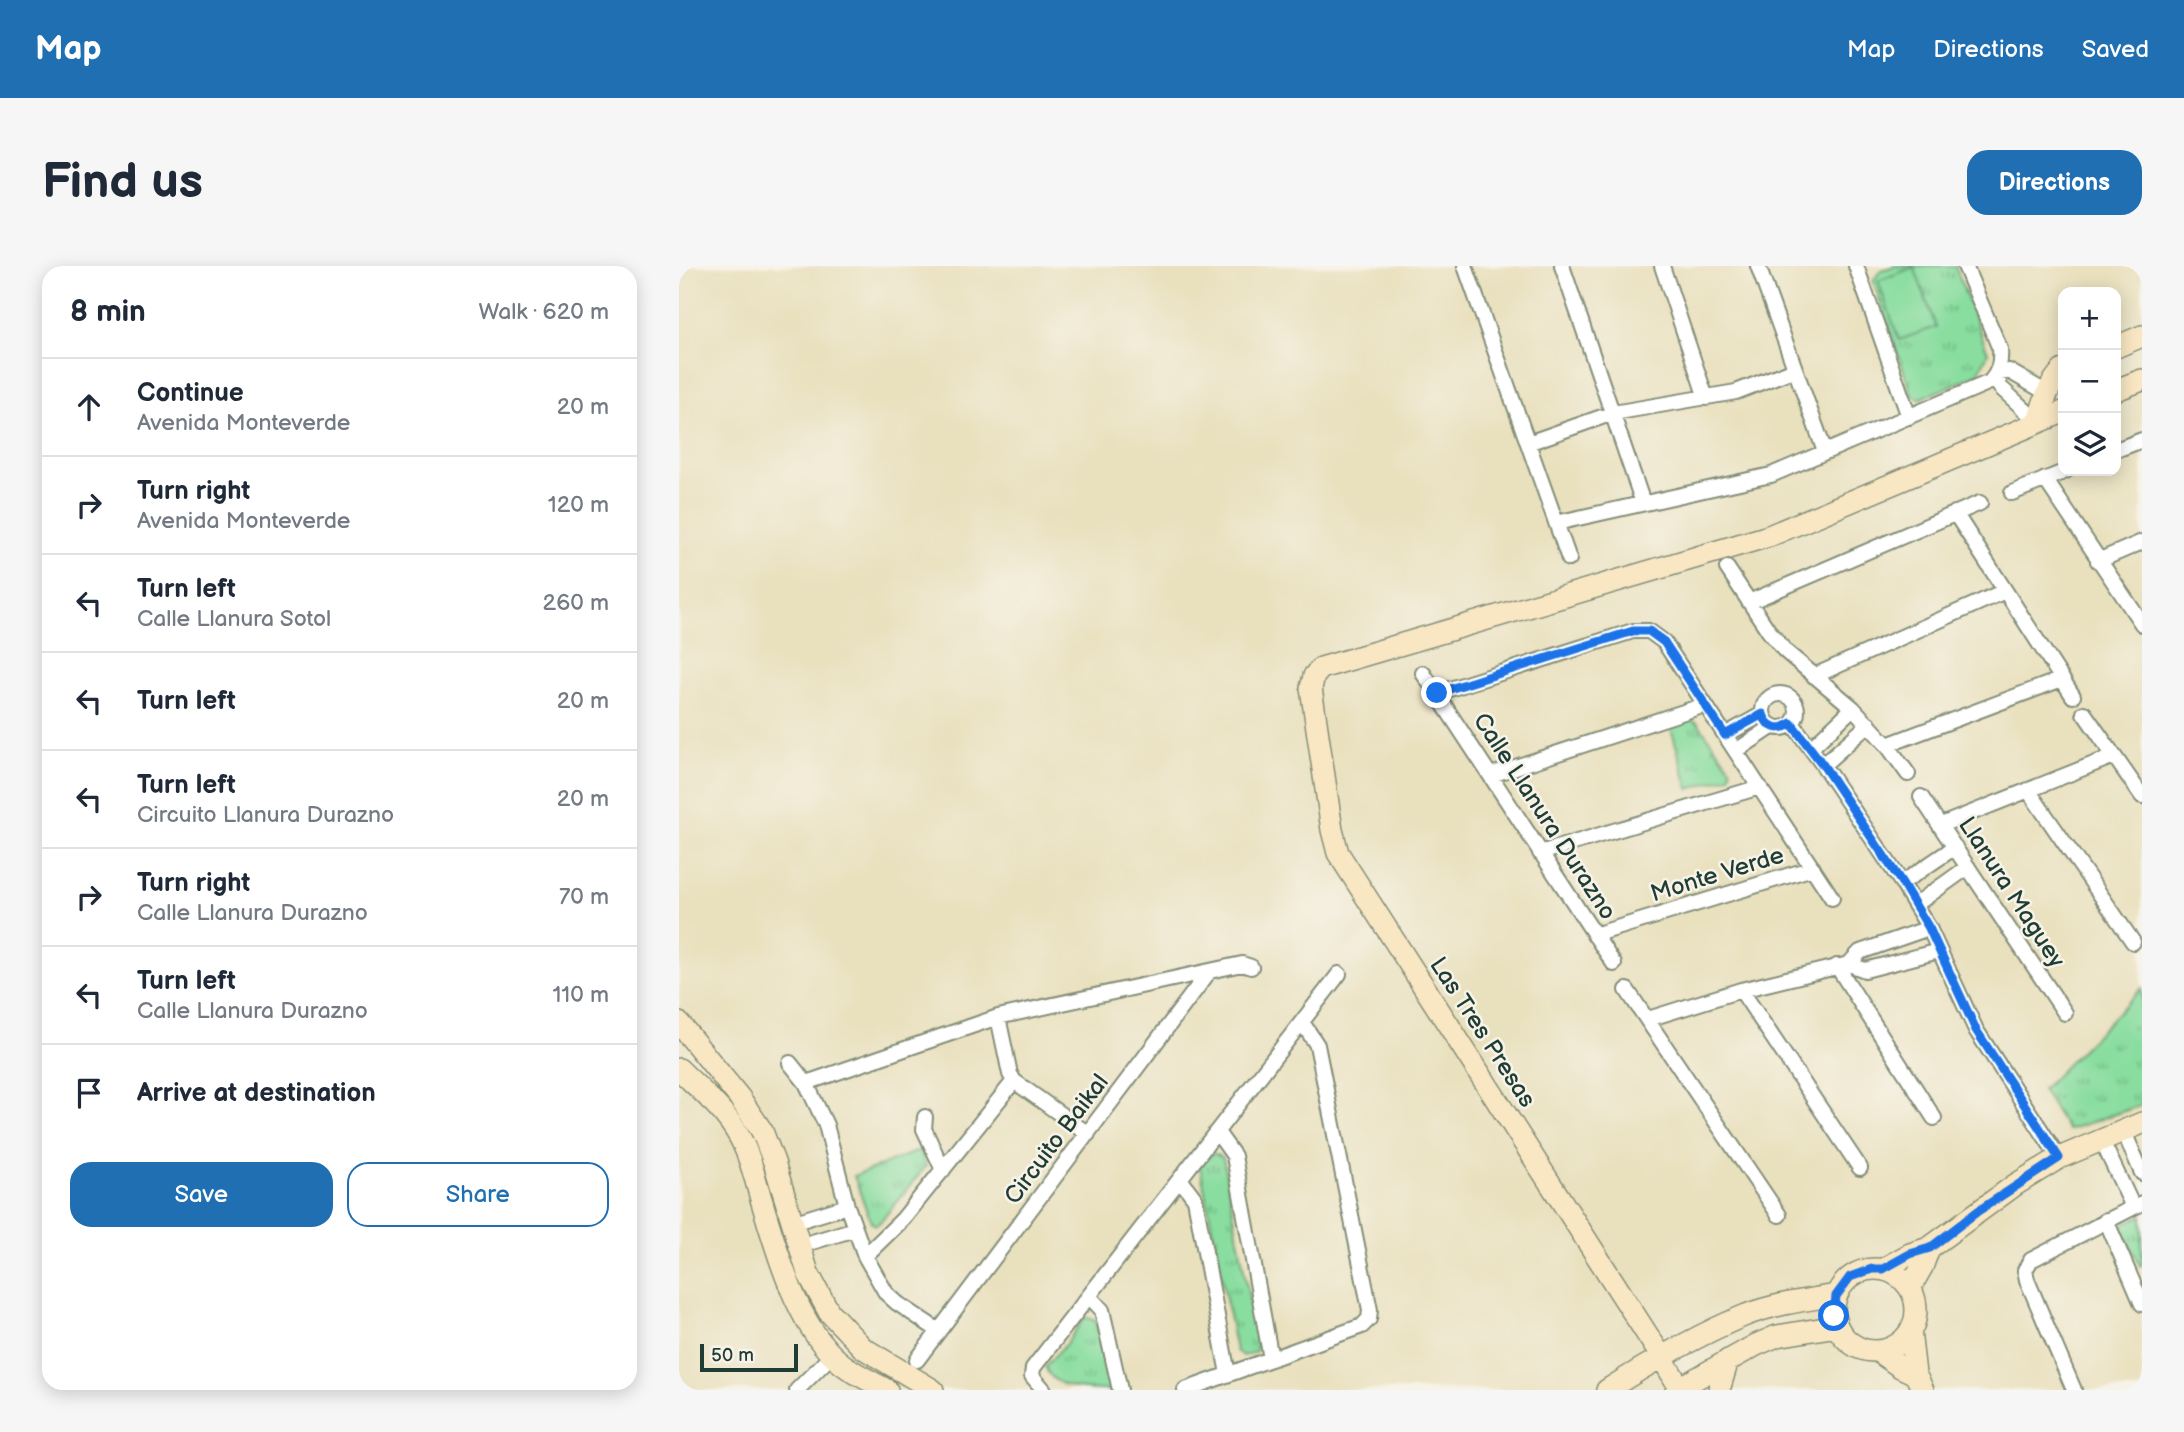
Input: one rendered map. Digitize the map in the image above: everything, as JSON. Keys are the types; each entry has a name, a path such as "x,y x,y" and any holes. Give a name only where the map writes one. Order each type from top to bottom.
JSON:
{"street":[{"path":"1465,266 1569,559"},
{"path":"1562,266 1643,503"},
{"path":"1663,266 1706,398"},
{"path":"1758,266 1825,452"},
{"path":"1556,523 1771,475 1990,383 1997,374 2001,361 2000,349 1965,266"},
{"path":"1859,267 1909,417"},
{"path":"2121,346 2140,344"},
{"path":"1528,443 1613,413 1736,392 1795,369"},
{"path":"1997,374 2009,371 2047,393"},
{"path":"1997,374 2000,387 2038,422"},
{"path":"2038,422 2047,393 2058,376"},
{"path":"2121,388 2142,380"},
{"path":"2038,422 2060,413"},
{"name":"Las Tres Presas","path":"1679,1389 1661,1356 1338,853 1332,830 1311,688 1314,676 1321,668 1769,536 2038,422"},
{"path":"2121,448 2142,440"},
{"path":"2012,493 2058,474"},
{"path":"2045,479 2142,624"},
{"path":"1749,602 1980,503"},
{"path":"1955,513 2073,696"},
{"path":"2098,561 2142,542"},
{"path":"1727,568 1785,650 1869,724 1908,774"},
{"path":"1814,676 2005,591"},
{"name":"Calle Llanura Durazno","path":"1437,693 1633,631 1649,631 1664,642 1832,898"},
{"name":"Calle Llanura Durazno","path":"1423,673 1614,964"},
{"path":"1887,745 2062,679"},
{"path":"1779,694 1790,697 1796,707 1795,719 1791,723 1783,728 1768,724 1763,708 1769,698 1779,694"},
{"path":"1491,775 1706,705"},
{"path":"1811,748 1853,708"},
{"path":"2084,713 2142,796"},
{"path":"1725,735 1763,714"},
{"path":"1791,723 1823,765 1902,883 1929,928 1976,1030 2059,1158"},
{"path":"1823,765 1869,724"},
{"path":"1736,751 1772,727"},
{"path":"1941,825 2114,756"},
{"path":"1540,853 1760,787"},
{"path":"2028,790 2133,942"},
{"name":"Llanura Maguey","path":"1921,797 2065,1013"},
{"path":"1902,883 1955,847"},
{"path":"1915,905 1968,867"},
{"name":"Monte Verde","path":"1594,935 1813,868"},
{"path":"1647,1019 1741,990 1843,965 1860,952 1929,928"},
{"path":"1843,965 1865,970 1939,951"},
{"path":"806,1083 998,1017 1242,964 1251,967"},
{"path":"1843,965 1934,1118"},
{"name":"Circuito Baikal","path":"917,1360 1208,973"},
{"path":"1044,1390 1032,1376 1033,1368 1339,974"},
{"path":"1627,990 1779,1214"},
{"path":"1741,990 1860,1168"},
{"path":"998,1017 1010,1074 1014,1081 1088,1134"},
{"path":"1185,1390 1362,1326 1369,1319 1370,1310 1317,1045 1302,1022"},
{"path":"679,1023 753,1115 774,1162 808,1273 829,1312 863,1348 933,1390"},
{"path":"790,1063 806,1083 826,1125 855,1229 865,1255 886,1293 939,1331"},
{"path":"679,1069 719,1107 740,1139 750,1159 770,1230 792,1290 834,1355 887,1390"},
{"path":"865,1255 903,1219 1014,1081"},
{"path":"925,1117 924,1129 943,1170"},
{"path":"1883,1269 1910,1254 1930,1248 1987,1204 2059,1158 2132,1126 2142,1173"},
{"path":"1217,1132 1234,1156 1271,1359"},
{"path":"2074,1390 2025,1270 2031,1260 2137,1205 2101,1139"},
{"path":"1180,1179 1195,1199 1228,1374"},
{"path":"792,1223 847,1206"},
{"path":"2106,1220 2142,1304"},
{"path":"799,1246 855,1229"},
{"path":"1910,1288 1930,1248"},
{"path":"1872,1269 1883,1269 1894,1273 1910,1288 1916,1308 1910,1331 1902,1341 1890,1348 1864,1350 1844,1337 1837,1326 1834,1306 1836,1296 1850,1277 1872,1269"},
{"path":"1089,1296 1102,1310 1120,1390"},
{"path":"1607,1390 1641,1381 1661,1356 1747,1315 1786,1304 1836,1296"},
{"path":"1786,1304 1793,1333"},
{"path":"834,1355 838,1324"},
{"path":"1679,1389 1756,1345 1793,1333 1837,1326"},
{"path":"1910,1331 1919,1382"},
{"path":"797,1390 834,1355 863,1348"},
{"path":"1877,1351 1919,1382"},
{"path":"1719,1390 1728,1360"}],"green space":[{"path":"1895,266 1955,266 1988,353 1978,374 1920,399 1912,395 1873,281 1881,270"},
{"path":"1914,267 1936,327 1899,340 1878,281"},
{"path":"1690,719 1698,723 1731,769 1730,776 1689,789 1670,725"},
{"path":"2142,988 2142,1105 2068,1130 2042,1090"},
{"path":"920,1150 926,1166 881,1221 876,1225 871,1222 854,1176"},
{"path":"1213,1153 1223,1158 1258,1345 1255,1352 1243,1356 1236,1351 1200,1166"},
{"path":"2142,1215 2140,1266 2123,1230 2125,1223"},
{"path":"1085,1317 1096,1321 1110,1390 1071,1387 1055,1380 1045,1366 1065,1345"}],"route":[{"path":"1437,693 1633,631 1649,631 1664,642 1725,735 1763,714 1772,727 1783,728 1791,723 1823,765 1902,883 1929,928 1976,1030 2059,1158 2015,1185 1930,1248 1910,1254 1883,1269 1860,1271 1850,1277 1836,1296 1834,1316"}]}
